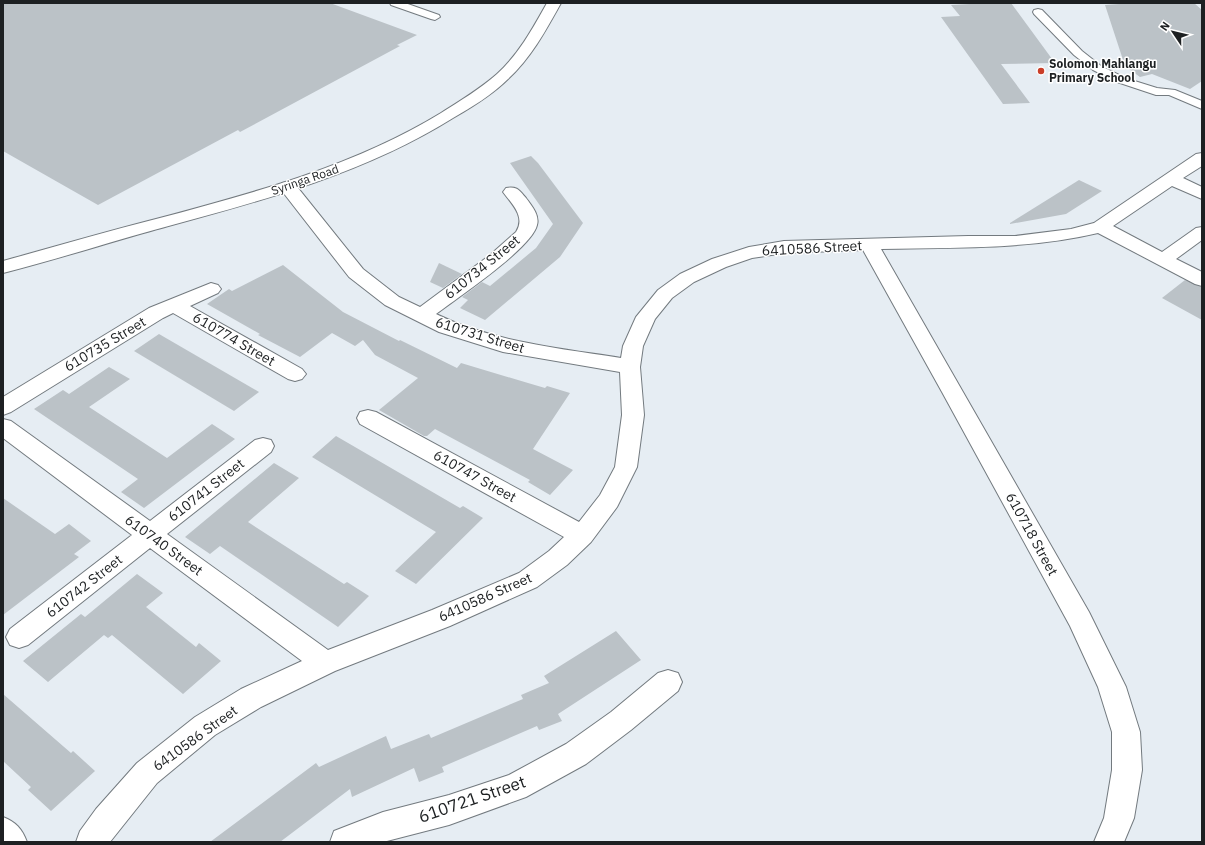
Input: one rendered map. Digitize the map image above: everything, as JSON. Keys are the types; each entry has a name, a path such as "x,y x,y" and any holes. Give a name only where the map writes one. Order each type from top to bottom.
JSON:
{"street":[{"name":"Syringa Road","path":"3,267 288,186 355,163 399,143 441,120 476,97 508,72 530,46 554,3"},
{"name":"6410586 Street","path":"91,842 107,820 147,773 205,726 251,698 325,663 441,618 528,580 558,558 582,534 609,502 626,467 633,415 630,367 632,346 646,317 664,294 687,278 719,263 750,253 784,247 968,241 1015,241 1071,234 1100,227 1202,158"},
{"path":"1171,180 1202,194"},
{"name":"610731 Street","path":"288,186 356,273 392,301 446,327 510,347 630,367"},
{"name":"610734 Street","path":"422,315 502,255 521,238 528,227 528,215 512,192"},
{"path":"1100,227 1202,280"},
{"path":"1164,259 1202,232"},
{"name":"610718 Street","path":"869,245 1076,613 1112,687 1126,732 1127,770 1119,818 1109,842"},
{"name":"610735 Street","path":"3,407 156,313 211,289"},
{"name":"610774 Street","path":"174,305 295,374"},
{"name":"610747 Street","path":"368,418 582,534"},
{"name":"610740 Street","path":"3,427 325,663"},
{"name":"610741 Street","path":"149,534 263,446"},
{"name":"610742 Street","path":"19,637 149,534"},
{"name":"610721 Street","path":"345,842 383,827 449,810 516,787 576,754 621,721 668,682"},
{"path":"3,832 12,842"}],"lane":[{"path":"395,3 434,17"},
{"path":"1038,12 1078,53 1097,68 1121,80 1156,91 1171,92 1202,105"}],"building":[{"path":"3,3 330,3 417,35 397,45 400,46 240,132 238,130 98,205 3,151"},
{"path":"1011,3 1055,63 1001,64 1030,103 1003,104 941,17 960,16 951,5"},
{"path":"1133,3 1194,3 1202,10 1202,81 1190,89 1152,74 1140,77 1125,66 1105,5"},
{"path":"531,156 538,163 583,223 560,257 485,320 460,308 468,300 462,297 482,282 490,286 536,248 553,224 510,163"},
{"path":"1079,180 1102,191 1066,214 1010,224 1010,223"},
{"path":"439,263 462,274 443,288 430,282"},
{"path":"283,265 343,312 399,341 400,340 457,368 461,363 545,388 547,386 570,393 533,449 573,470 550,495 528,482 530,480 435,429 427,436 424,436 379,410 418,378 375,355 363,340 355,346 332,333 300,357 258,335 260,334 207,304 229,289 232,291"},
{"path":"1185,280 1202,287 1202,320 1162,298"},
{"path":"159,334 259,392 234,411 134,351"},
{"path":"109,367 130,379 89,407 167,458 212,424 235,439 144,508 121,492 138,479 34,409 63,390 69,394"},
{"path":"336,436 460,508 463,506 483,518 416,584 395,571 436,532 312,457"},
{"path":"274,463 299,478 248,522 344,584 347,582 369,596 338,627 220,546 210,554 185,537"},
{"path":"3,498 55,534 69,524 91,541 74,554 79,557 3,615"},
{"path":"137,574 163,593 146,607 196,647 199,643 221,661 183,694 112,635 108,638 104,635 48,682 23,661 81,614 85,617"},
{"path":"616,631 641,660 558,714 562,721 539,730 537,726 442,767 444,772 419,782 414,768 352,797 350,789 280,842 210,842 316,763 319,767 386,736 391,749 429,734 431,738 523,699 521,695 549,683 544,676"},
{"path":"3,694 71,753 73,751 95,771 51,811 28,790 31,787 3,761"}],"place":[{"name":"Solomon Mahlangu Primary School","path":"1041,71"}]}
